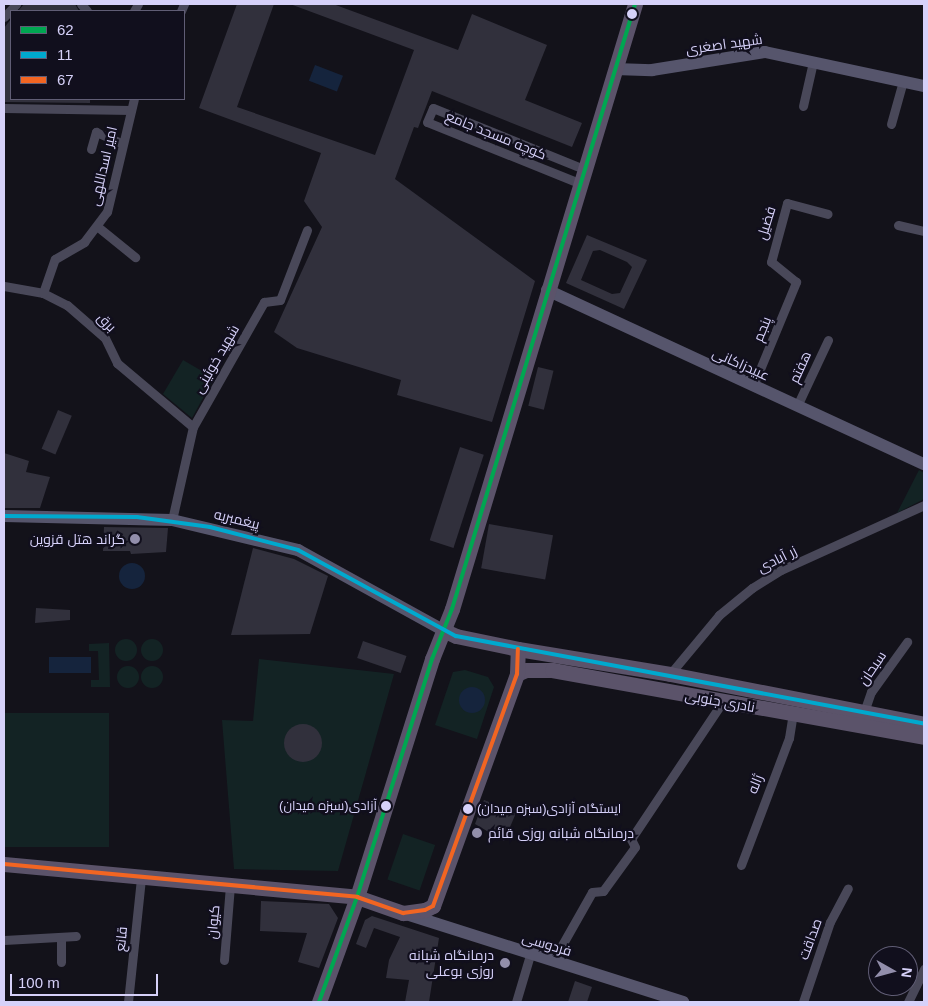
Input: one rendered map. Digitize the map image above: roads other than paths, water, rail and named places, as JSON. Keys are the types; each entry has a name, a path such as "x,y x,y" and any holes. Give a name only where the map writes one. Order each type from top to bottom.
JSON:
{"main road":[{"path":"443,630 444,606 629,4"},
{"path":"319,1002 357,896 443,630 452,609 635,4"},
{"name":"شهید اصغری","path":"614,69 652,70 765,52 924,86"},
{"name":"عبیدزاکانی","path":"547,290 924,464"},
{"name":"پیغمبریه","path":"4,516 172,520 298,550 443,630"},
{"name":"نادری جنوبی","path":"443,630 456,636 523,650 670,674 924,724"},
{"path":"4,864 141,878 357,896 403,914 433,906 523,672 523,650"},
{"name":"نادری جنوبی","path":"523,672 552,670 924,737"},
{"name":"فردوسی","path":"403,914 683,1002"}],"street":[{"path":"803,106 813,62"},
{"path":"891,124 903,81"},
{"name":"امیر اسداللهی","path":"43,293 55,259 84,242 98,227 107,212 121,143 134,100"},
{"path":"4,108 131,110"},
{"name":"کوچه مسجد جامع","path":"433,108 576,174 427,122 433,108"},
{"path":"91,149 96,132 121,143"},
{"name":"فضیل","path":"796,282 771,262 787,203 828,214"},
{"path":"898,225 924,231"},
{"path":"98,227 135,257"},
{"name":"شهید خوئینی","path":"172,520 192,427 264,302 280,300 307,230"},
{"name":"پنجم","path":"753,386 796,282"},
{"name":"برق","path":"4,286 43,293 67,305 100,333 117,363 192,427"},
{"name":"هفتم","path":"797,406 828,340"},
{"name":"زر آبادی","path":"670,674 719,615 752,588 781,570 924,505"},
{"name":"سبحان","path":"864,712 871,692 907,642"},
{"path":"553,962 592,892 603,891 635,847 631,839 723,701"},
{"name":"ژاله","path":"741,865 789,738 793,714"},
{"name":"قانع","path":"128,1002 141,878"},
{"name":"کیوان","path":"224,960 230,886"},
{"name":"صداقت","path":"803,1002 830,922 848,888"},
{"path":"4,940 76,936"},
{"path":"60,938 61,962"},
{"path":"516,1002 530,955"},
{"path":"908,1002 924,969"}],"water":[{"path":"315,65 343,76 337,92 309,81"},
{"path":"132,563 141,567 145,576 141,585 132,589 123,585 119,576 123,567"},
{"path":"49,657 91,657 91,673 49,673"},
{"path":"472,687 481,691 485,700 481,709 472,713 463,709 459,700 463,691"}],"place":[{"name":"گراند هتل قزوین","path":"135,539"},
{"name":"آزادی(سبزه میدان)","path":"386,806"},
{"name":"ایستگاه آزادی(سبزه میدان)","path":"468,809"},
{"name":"درمانگاه شبانه روزی قائم","path":"477,833"},
{"name":"درمانگاه شبانه روزی بوعلی","path":"505,963"}]}
